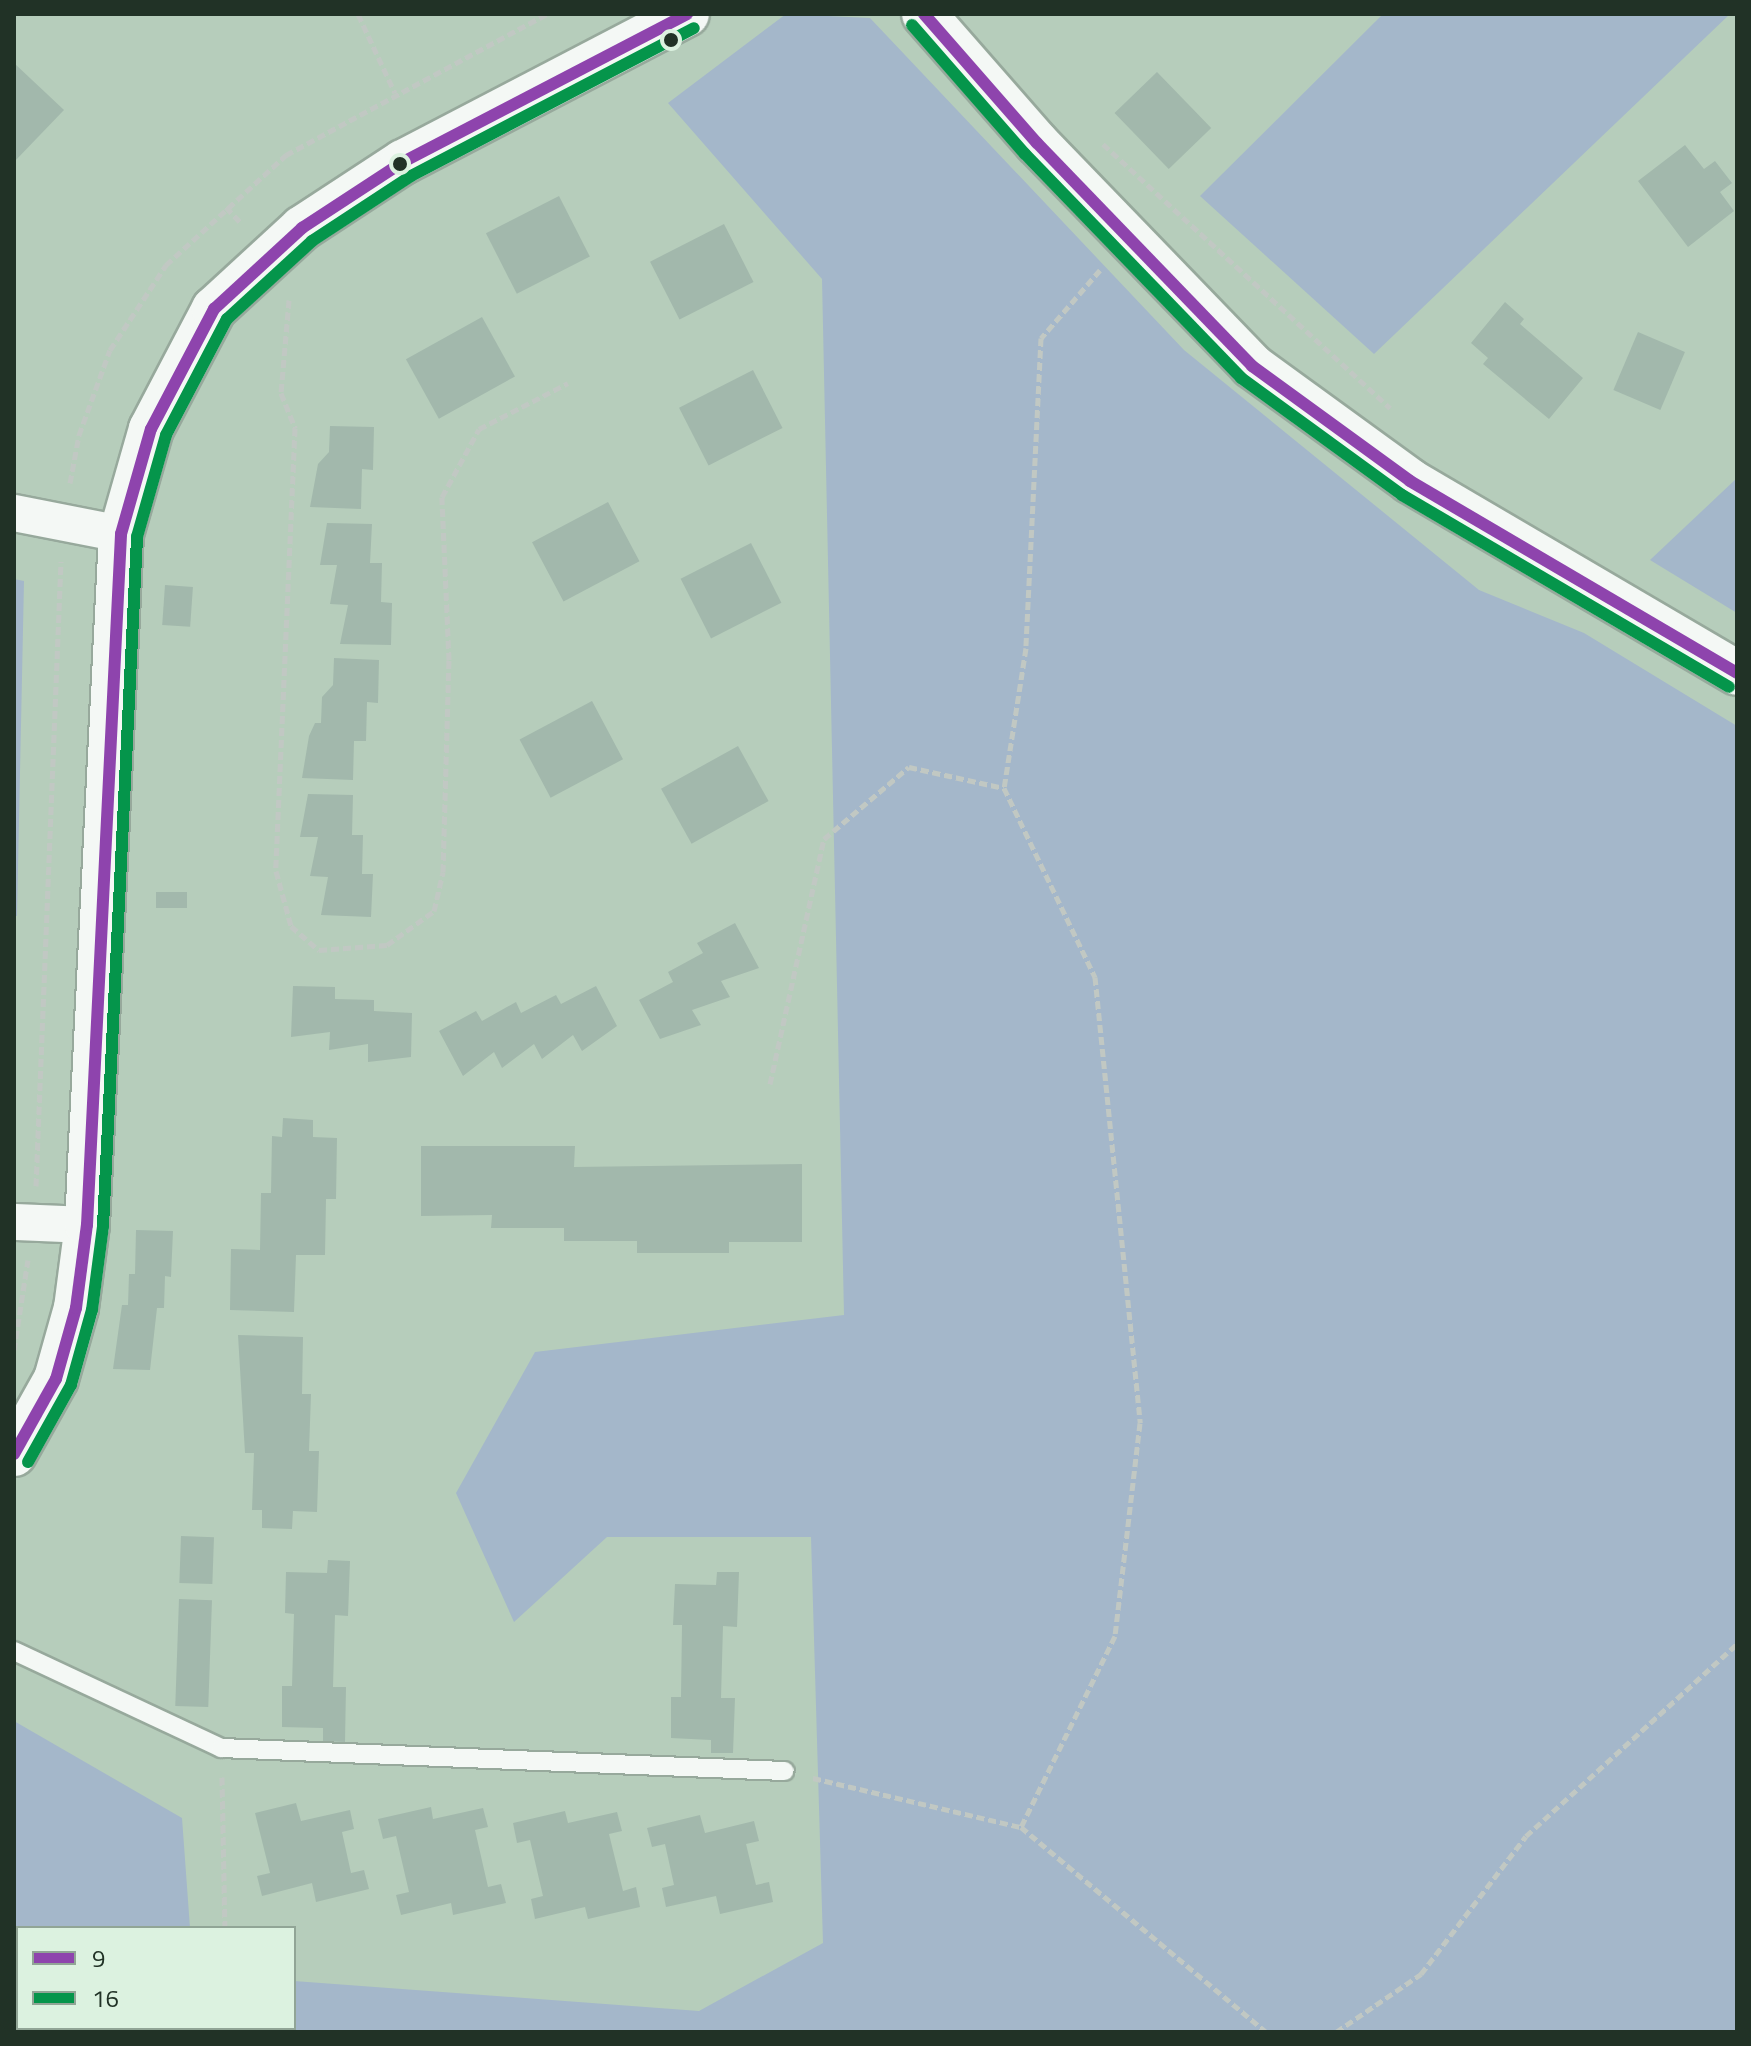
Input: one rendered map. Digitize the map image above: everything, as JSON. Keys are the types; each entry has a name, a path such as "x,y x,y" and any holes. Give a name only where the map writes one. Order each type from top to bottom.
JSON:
{"street":[{"path":"14,1454 56,1379 76,1308 87,1225 121,534 151,429 214,309 302,228 403,162 687,14"},
{"path":"924,14 1126,239 1252,366 1410,481 1737,673"},
{"path":"14,513 121,534"},
{"path":"14,1222 87,1225"}],"lane":[{"path":"14,1651 221,1748 785,1771"}],"path":[{"path":"358,14 395,93"},
{"path":"1091,133 1396,414"},
{"path":"226,207 290,281 281,393 295,428 276,871 291,926 319,950 387,945 434,911 443,872 449,660 442,497 479,429 568,383"},
{"path":"1021,1827 1115,1636 1140,1423 1095,977 1004,788 1026,648 1041,338 1126,239"},
{"path":"770,1084 824,839 909,767 1004,788"},
{"path":"1336,2032 1421,1974 1526,1836 1737,1644"},
{"path":"221,1748 225,1926"},
{"path":"785,1771 1021,1827 1266,2032"}],"shaded area":[{"path":"786,14 870,18 1184,350 1479,590 1584,633 1737,726 1737,2032 14,2032 14,1721 182,1818 190,1926 16,1926 16,2030 296,2030 296,1981 699,2011 823,1943 811,1537 607,1537 514,1622 456,1493 535,1352 844,1315 822,279 668,103"},
{"path":"1383,14 1730,14 1374,354 1200,196"},
{"path":"1737,478 1737,613 1650,560"},
{"path":"14,579 24,581 17,916 14,916"}],"building":[{"path":"14,63 64,110 14,162"},
{"path":"1157,72 1211,128 1169,169 1115,113"},
{"path":"1685,145 1704,169 1715,161 1732,183 1720,192 1734,211 1688,247 1638,181"},
{"path":"559,196 590,257 517,294 486,233"},
{"path":"724,224 754,282 680,320 650,262"},
{"path":"1505,302 1524,319 1520,324 1583,378 1549,419 1483,364 1488,358 1471,343"},
{"path":"482,317 515,376 439,419 406,359"},
{"path":"1638,332 1685,352 1660,410 1613,390"},
{"path":"753,370 783,428 709,466 679,408"},
{"path":"330,426 374,427 373,470 362,469 361,509 310,507 318,464 329,452"},
{"path":"608,502 639,561 564,602 532,542"},
{"path":"327,523 372,524 370,563 382,563 381,602 392,603 391,645 340,644 348,605 330,604 337,565 320,565"},
{"path":"751,543 781,603 711,639 681,579"},
{"path":"165,585 193,587 190,627 162,625"},
{"path":"334,658 379,660 378,703 367,702 366,741 354,741 353,780 302,778 309,736 315,723 321,723 322,697 333,685"},
{"path":"592,701 623,759 551,798 520,739"},
{"path":"738,746 769,801 692,844 661,789"},
{"path":"308,794 353,795 352,835 363,835 362,874 373,874 371,917 321,915 328,877 310,876 318,837 300,837"},
{"path":"156,892 187,892 187,908 156,908"},
{"path":"735,923 759,968 721,981 730,997 692,1010 701,1025 660,1039 639,1000 673,982 668,972 703,953 697,943"},
{"path":"293,986 335,987 335,999 374,1000 374,1011 412,1013 411,1057 368,1062 368,1044 329,1050 330,1032 291,1037"},
{"path":"596,986 617,1026 582,1051 573,1035 542,1059 534,1044 502,1068 494,1052 463,1076 439,1031 476,1011 482,1021 516,1002 521,1013 556,995 561,1004"},
{"path":"283,1118 313,1120 313,1137 337,1138 336,1199 326,1199 325,1255 296,1255 294,1312 230,1310 231,1249 260,1250 261,1193 271,1193 272,1136 282,1137"},
{"path":"421,1146 575,1146 574,1167 802,1164 802,1242 729,1242 729,1253 637,1253 637,1241 564,1241 564,1228 491,1228 492,1215 421,1216"},
{"path":"136,1230 173,1231 171,1277 165,1276 164,1308 157,1308 150,1370 113,1369 122,1305 128,1305 129,1274 135,1274"},
{"path":"238,1335 303,1337 302,1394 311,1394 309,1451 319,1451 317,1512 293,1511 292,1529 262,1528 262,1510 252,1510 254,1453 245,1453"},
{"path":"181,1536 214,1537 212,1584 179,1583"},
{"path":"328,1560 350,1561 348,1616 335,1615 333,1687 346,1687 345,1742 323,1741 323,1728 282,1727 282,1686 292,1686 294,1614 285,1613 286,1572 327,1573"},
{"path":"717,1572 739,1572 737,1627 723,1626 721,1698 735,1698 733,1753 711,1753 711,1740 671,1738 671,1697 681,1697 682,1625 673,1625 675,1584 716,1585"},
{"path":"179,1599 212,1600 208,1707 175,1706"},
{"path":"296,1803 301,1821 350,1810 354,1829 342,1832 351,1873 364,1870 369,1889 316,1902 312,1883 262,1896 257,1876 270,1873 255,1813"},
{"path":"431,1807 433,1819 483,1808 488,1827 475,1830 488,1887 501,1884 506,1903 453,1915 451,1903 401,1915 396,1895 409,1892 396,1836 383,1839 378,1819"},
{"path":"565,1811 568,1823 617,1812 622,1831 609,1834 623,1891 636,1887 640,1907 588,1919 585,1907 535,1919 531,1899 543,1896 530,1840 517,1843 513,1823"},
{"path":"700,1815 705,1833 754,1821 759,1841 746,1844 756,1885 769,1882 773,1902 720,1914 716,1896 666,1907 662,1888 674,1885 665,1844 652,1847 647,1828"}],"transit line":[{"name":"9","path":"14,1454 56,1379 76,1308 87,1225 121,534 151,429 214,309 302,228 403,162 687,14"},
{"name":"9","path":"924,14 1037,143 1252,366 1410,481 1737,673"},
{"name":"16","path":"912,25 1025,154 1241,378 1402,495 1729,687"},
{"name":"16","path":"28,1462 71,1385 92,1310 103,1226 137,537 166,435 227,319 312,241 411,176 694,28"}]}
